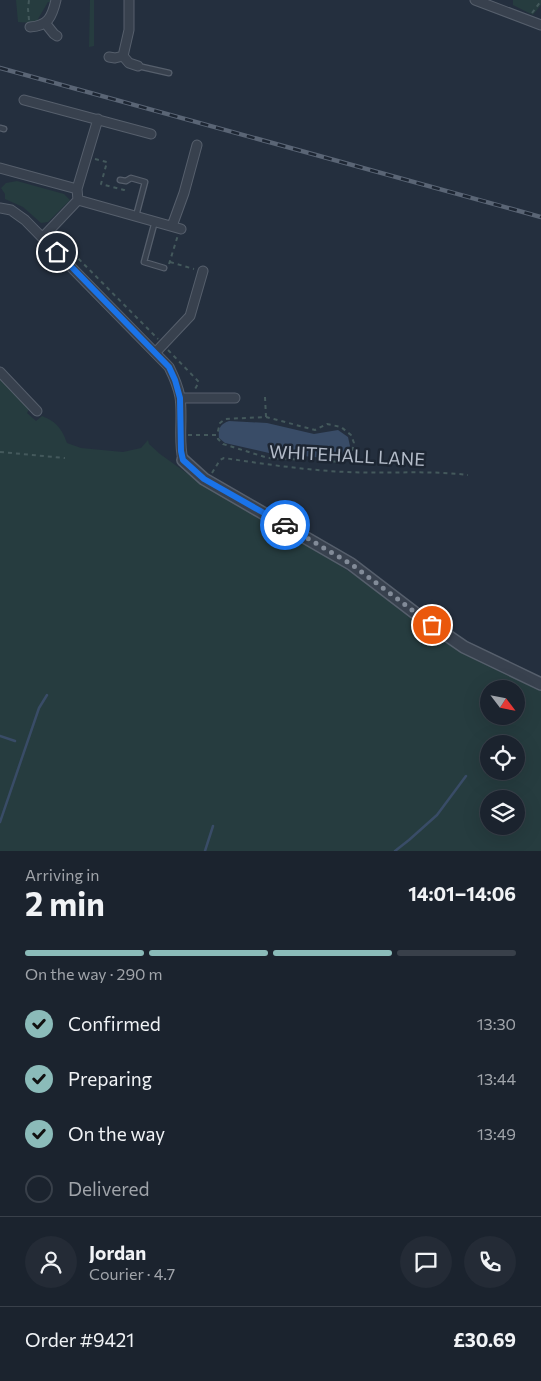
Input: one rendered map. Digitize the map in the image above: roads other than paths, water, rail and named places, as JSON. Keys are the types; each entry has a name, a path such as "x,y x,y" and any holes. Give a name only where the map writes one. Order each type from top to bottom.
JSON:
{"street":[{"path":"30,24 40,26 46,24 56,0"},
{"path":"123,56 129,30 129,0"},
{"path":"475,0 536,21"},
{"path":"46,24 57,36"},
{"path":"109,57 123,56"},
{"path":"123,56 129,63 138,66"},
{"path":"24,100 151,134"},
{"path":"43,236 78,200 77,189 98,119"},
{"path":"78,200 178,228 184,193 197,145"},
{"path":"0,168 77,189"},
{"path":"0,208 11,210 43,236 169,367 180,398 181,451 183,460 198,475 351,564 464,647 541,684"},
{"path":"156,352 190,316 203,271"},
{"path":"0,372 37,411"},
{"path":"180,398 235,398"}],"lane":[{"path":"138,66 169,73"},
{"path":"120,180 126,181 131,178 145,182 136,216"},
{"path":"155,221 144,262 164,268"}],"water":[{"path":"229,421 267,423 314,434 338,430 348,437 350,446 345,454 335,458 269,453 225,443 219,438 219,432 220,427"}],"waterway":[{"path":"0,822 39,708 47,695"},
{"path":"0,736 15,741"},
{"path":"395,851 437,815 466,776"},
{"path":"205,851 213,826"}],"railway":[{"path":"0,68 541,217"}]}
